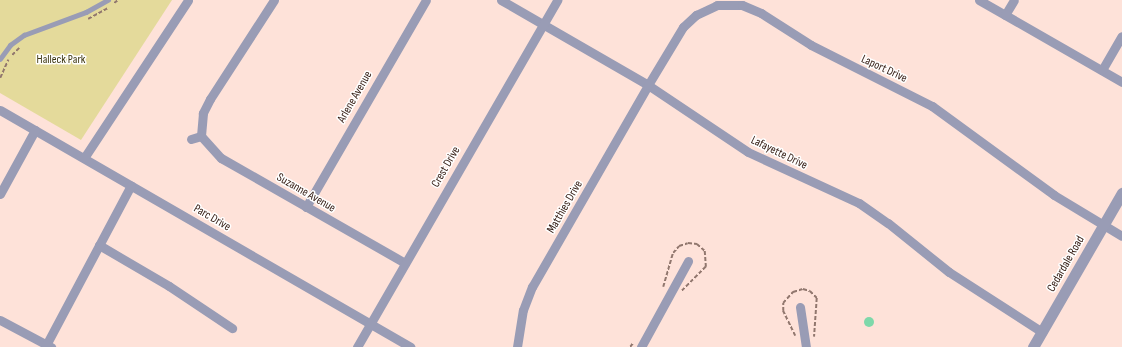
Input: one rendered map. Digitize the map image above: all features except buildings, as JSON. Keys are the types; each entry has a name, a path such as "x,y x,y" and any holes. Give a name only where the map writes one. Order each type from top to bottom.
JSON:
{"street":[{"path":"84,158 188,0"},
{"path":"191,139 201,136 203,113 210,99 274,0"},
{"name":"Arlene Avenue","path":"306,207 426,0"},
{"name":"Lafayette Drive","path":"501,0 648,85 748,152 859,203 888,222 949,272 1042,332"},
{"name":"Crest Drive","path":"357,347 557,0"},
{"path":"980,0 1122,82"},
{"path":"1005,15 1014,0"},
{"name":"Laport Drive","path":"648,85 683,28 696,14 717,5 742,5 761,13 857,70 932,106 956,121 1054,195 1122,236"},
{"path":"1102,70 1122,36"},
{"name":"Matthies Drive","path":"517,347 523,310 532,287 648,85"},
{"name":"Parc Drive","path":"0,110 412,347"},
{"path":"0,194 35,130"},
{"name":"Suzanne Avenue","path":"201,136 222,158 405,263"},
{"path":"0,320 47,346 131,185"},
{"name":"Cedardale Road","path":"1033,347 1122,194"},
{"path":"99,245 169,286 232,328"},
{"path":"641,347 688,262"},
{"path":"800,307 806,347"}],"lane":[{"path":"0,59 10,45 24,35 86,12 108,0"}],"path":[{"path":"84,20 107,9 118,0"},
{"path":"0,78 9,58 20,47"}],"green space":[{"name":"Halleck Park","path":"0,0 172,0 81,140 0,93"}],"shaded area":[{"path":"869,317 874,322 869,327 864,322"}]}
